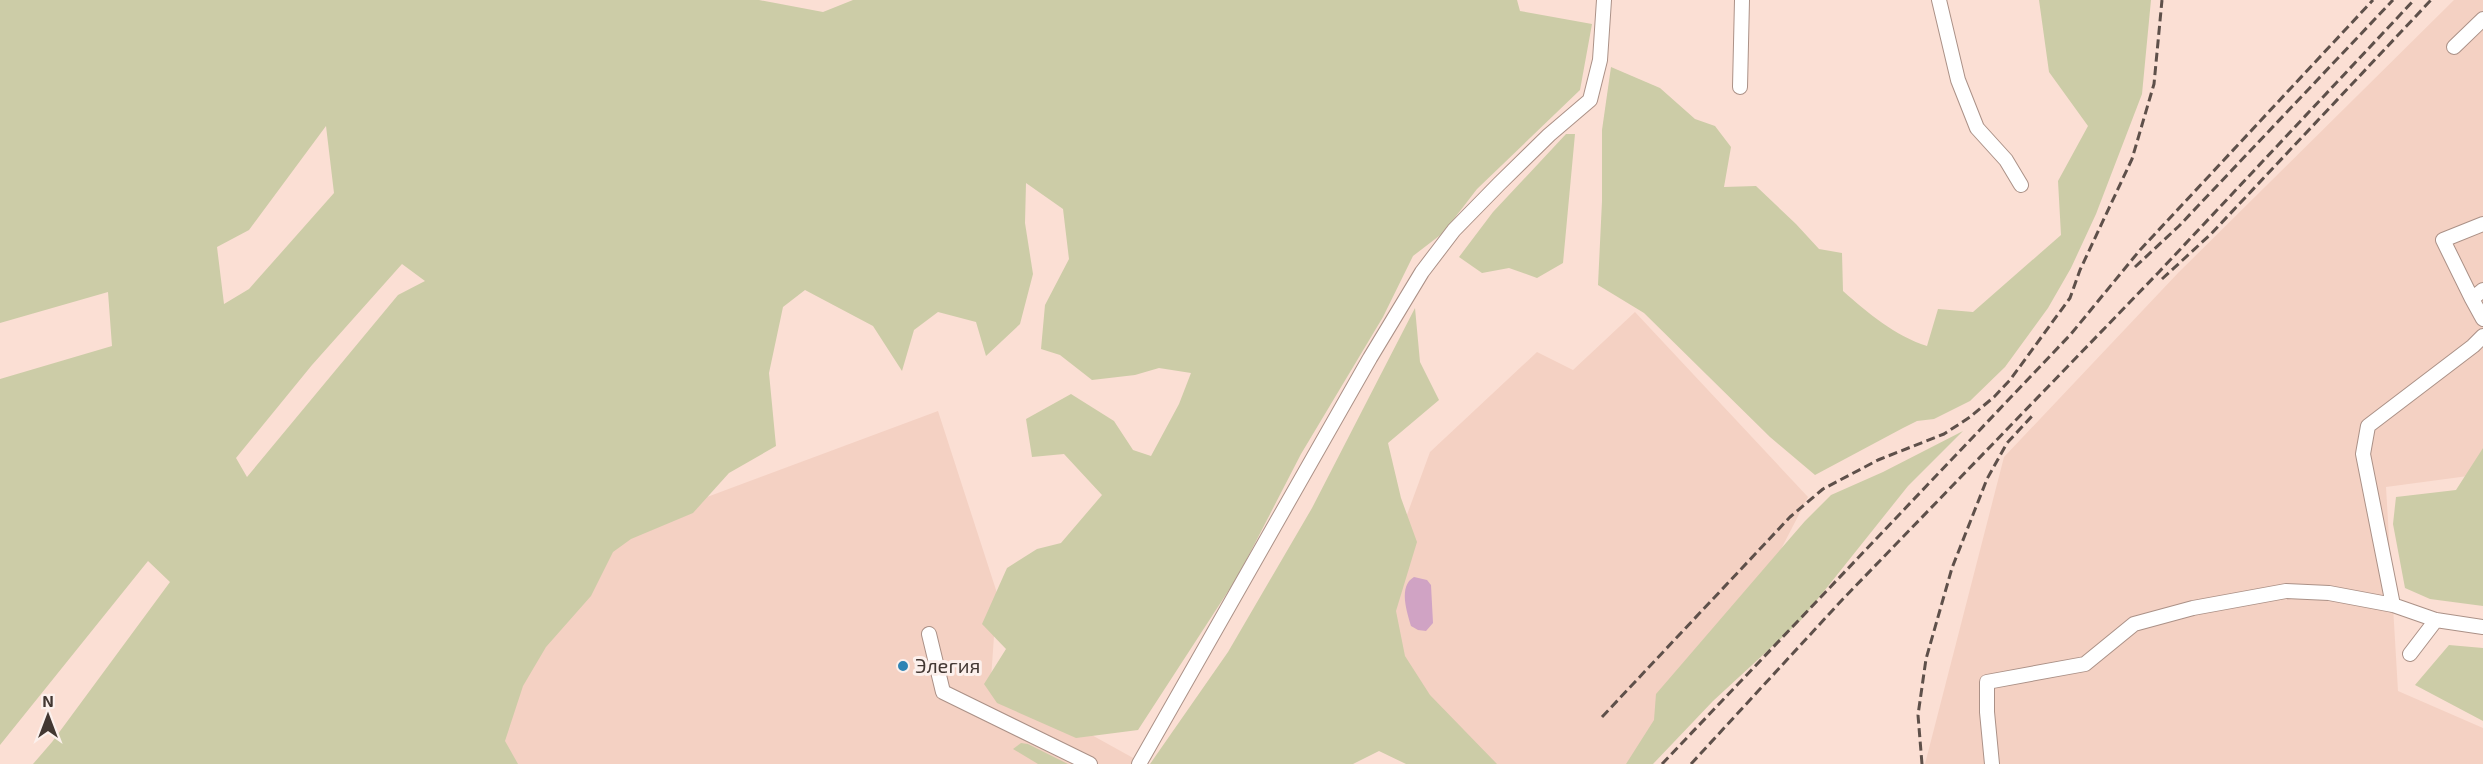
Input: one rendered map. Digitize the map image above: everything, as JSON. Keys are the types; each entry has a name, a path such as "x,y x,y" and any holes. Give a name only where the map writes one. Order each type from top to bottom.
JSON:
{"street":[{"path":"1139,764 1364,368 1422,272 1454,230 1549,135 1590,100 1600,60 1604,0"},
{"path":"1740,87 1742,0"},
{"path":"1939,0 1958,80 1977,128 2006,159 2021,185"},
{"path":"2454,47 2483,19"},
{"path":"2483,224 2443,240 2477,294 2483,319"},
{"path":"2392,605 2364,454 2368,426 2483,336"},
{"path":"1992,764 1987,712 1987,682 2085,664 2134,624 2193,608 2286,591 2329,593 2392,605 2436,620 2483,627"},
{"path":"2410,654 2436,620"},
{"path":"929,634 943,692 1090,764"}],"shaded area":[{"path":"2454,0 2483,0 2483,474 2386,487 2398,691 2483,728 2483,764 1925,764 2004,457 2178,273"},
{"path":"1635,312 1808,497 1693,719 1651,764 1481,764 1360,643 1430,452 1537,352 1573,370"},
{"path":"938,411 997,593 991,679 1144,764 477,764 538,560"},
{"path":"1414,577 1427,580 1431,585 1433,623 1426,631 1411,626 1406,607 1406,586"}],"green space":[{"path":"0,0 759,0 823,12 853,0 1517,0 1520,11 1592,24 1580,90 1477,189 1443,233 1413,256 1383,317 1301,454 1238,576 1138,730 1076,738 997,703 984,684 1006,649 982,624 1007,568 1037,549 1061,543 1102,495 1064,454 1032,457 1026,419 1071,394 1114,421 1133,450 1151,456 1179,404 1191,373 1159,368 1135,375 1092,380 1060,355 1041,349 1045,305 1069,259 1063,209 1026,183 1025,223 1033,274 1020,324 986,356 976,322 938,312 914,330 902,371 873,326 805,290 783,307 769,373 776,446 729,473 693,513 631,539 613,552 591,596 546,647 523,686 505,741 518,764 33,764 52,742 170,582 148,561 0,745 0,379 112,346 108,292 0,323","holes":["326,126 334,193 249,289 224,304 217,247 249,230","402,264 425,281 398,295 247,477 236,458 312,365"]},
{"path":"2039,0 2151,0 2142,94 2096,214 2071,268 2048,308 2005,367 1970,401 1934,419 1917,421 1815,475 1770,437 1644,313 1598,285 1602,201 1602,130 1611,67 1660,88 1695,119 1715,126 1731,147 1724,187 1756,186 1819,249 1842,253 1843,291 1893,330 1927,346 1938,309 1973,312 2061,235 2058,181 2088,126 2049,72"},
{"path":"1566,134 1575,134 1563,263 1537,278 1509,268 1482,273 1459,257 1493,212"},
{"path":"1415,308 1420,362 1439,400 1388,443 1401,498 1417,542 1396,611 1405,656 1430,695 1497,764 1406,764 1379,751 1353,764 1150,764 1228,652 1312,508"},
{"path":"1963,431 1908,486 1801,620 1713,701 1653,764 1626,764 1654,720 1656,694 1805,521 1831,495 1883,472"},
{"path":"2483,448 2483,606 2430,599 2405,588 2393,524 2396,497 2456,490"},
{"path":"2449,645 2483,648 2483,721 2415,685"},
{"path":"1021,743 1028,744 1068,764 1038,764 1013,749"}],"railway":[{"path":"1602,717 1790,517 1823,489 1878,460 1944,434 1970,417 2010,380 2070,298 2080,270 2132,159 2154,84 2162,0"},
{"path":"1662,764 2071,334 2140,250 2373,0"},
{"path":"2135,267 2179,226 2393,0"},
{"path":"1691,764 1842,600 2158,273 2414,0"},
{"path":"2162,279 2211,234 2431,0"},
{"path":"1922,764 1918,715 1926,659 1952,568 1987,479 2007,443 2033,415"}],"place":[{"name":"Элегия","path":"903,666"}]}
